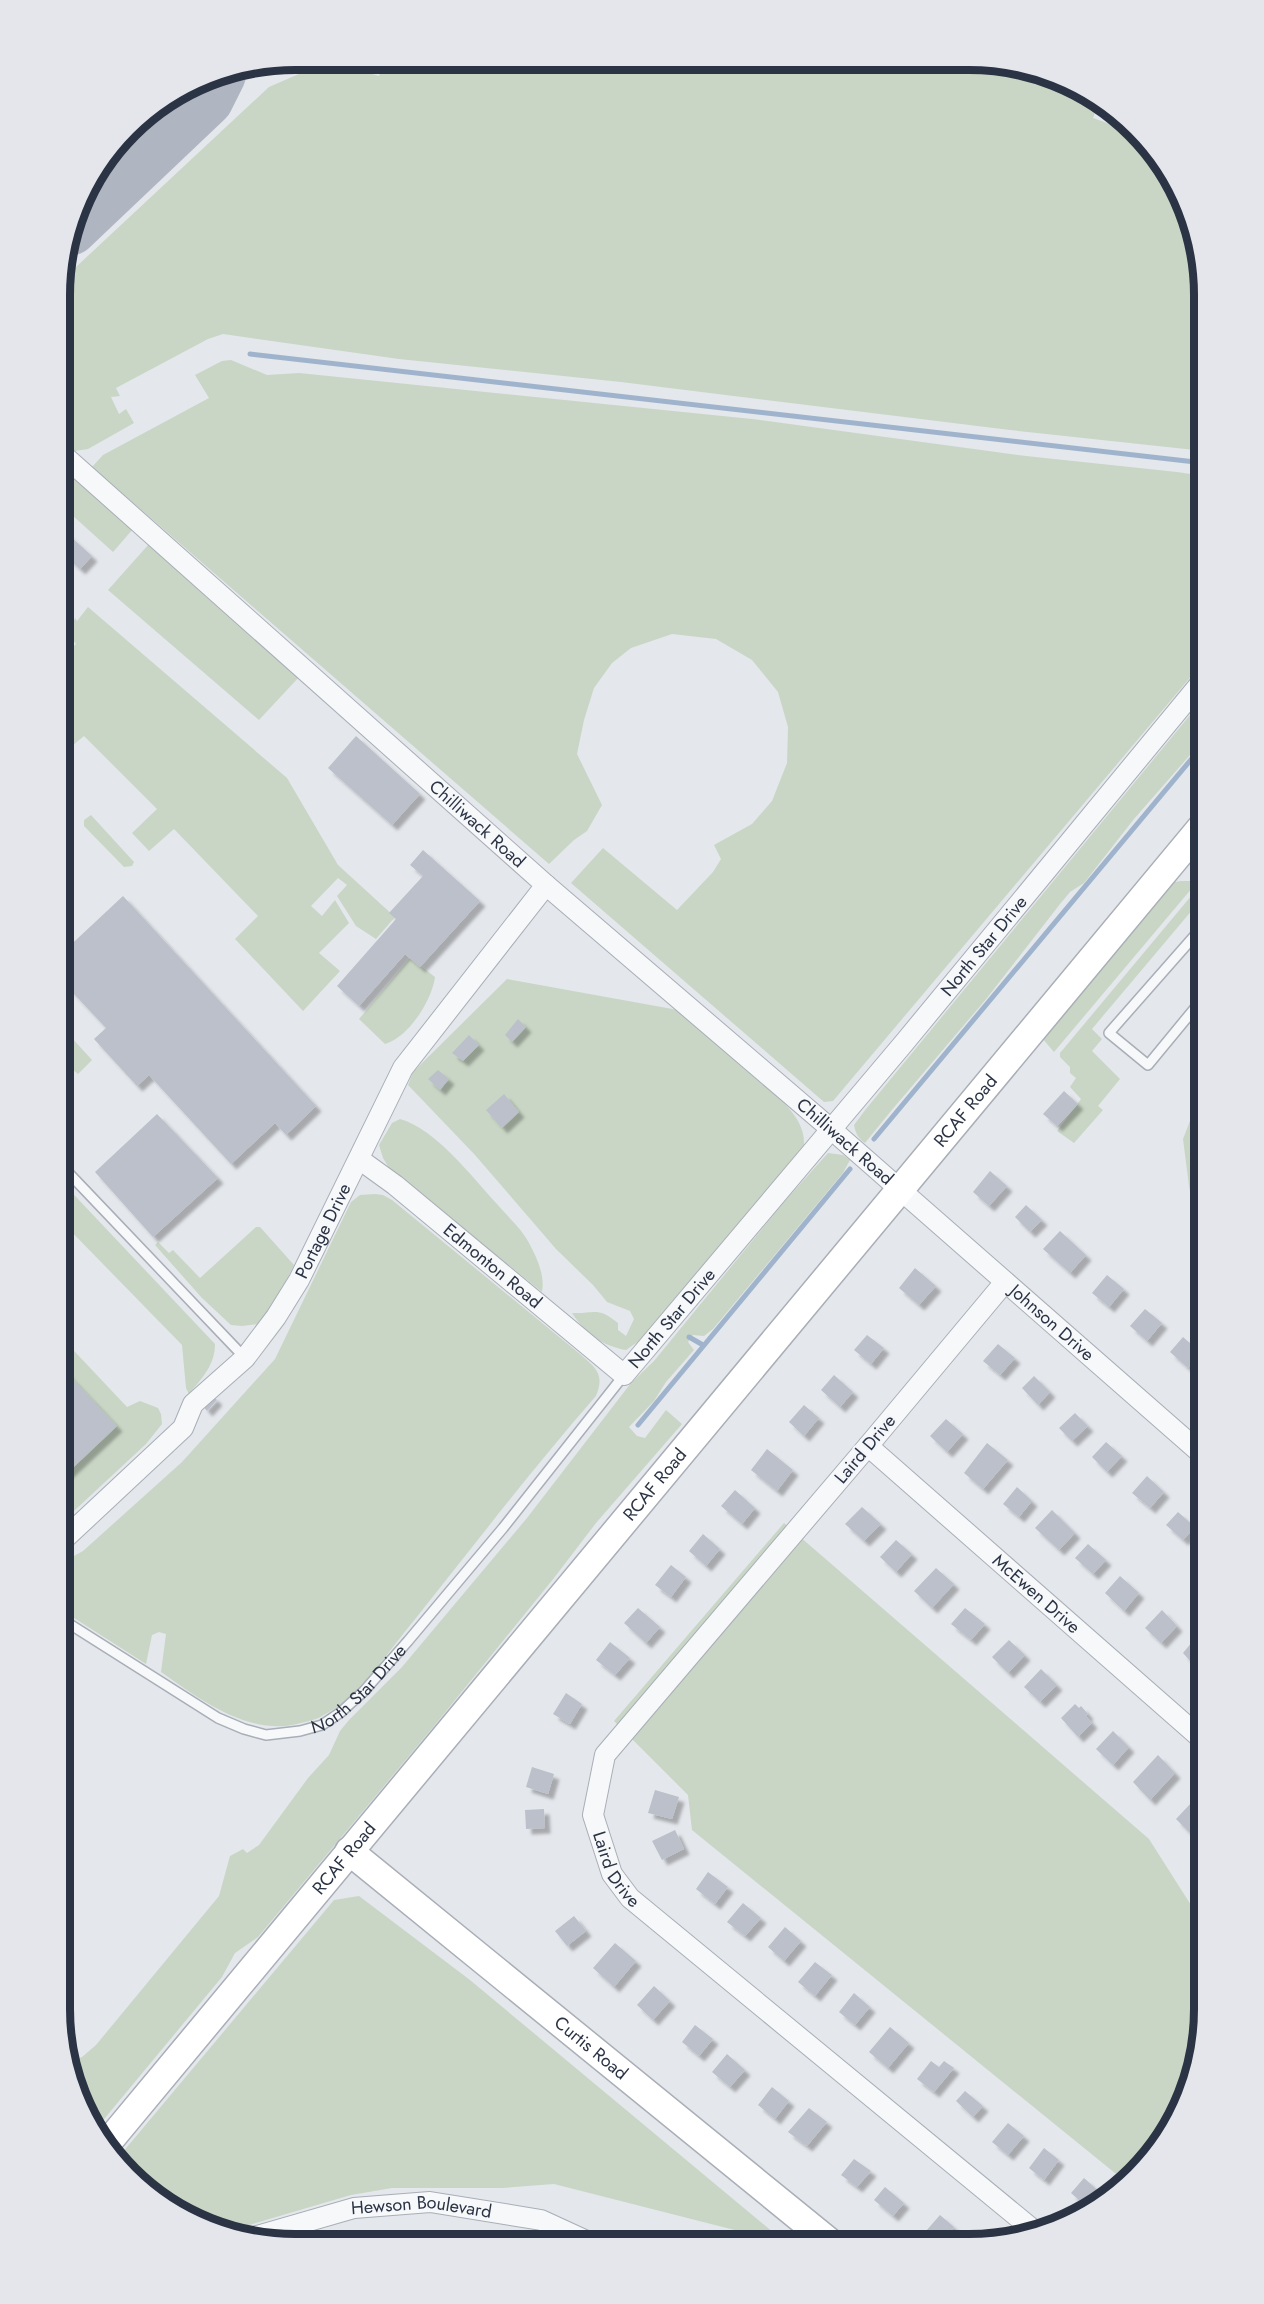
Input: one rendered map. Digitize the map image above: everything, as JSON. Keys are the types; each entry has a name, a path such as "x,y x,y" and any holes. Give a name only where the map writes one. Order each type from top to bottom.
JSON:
{"main road":[{"name":"RCAF Road","path":"111,2138 1194,837"},
{"name":"Curtis Road","path":"349,1851 820,2234"}],"street":[{"name":"Chilliwack Road","path":"70,461 546,885 899,1189"},
{"name":"North Star Drive","path":"624,1375 1194,691"},
{"name":"Portage Drive","path":"70,1534 183,1428 193,1404 245,1358 276,1317 299,1280 403,1068 546,885"},
{"name":"Edmonton Road","path":"359,1159 395,1185 624,1375"},
{"name":"Johnson Drive","path":"899,1189 1194,1447"},
{"name":"Laird Drive","path":"1005,1282 604,1755 593,1815 612,1874 630,1898 1028,2226"},
{"name":"McEwen Drive","path":"868,1446 1194,1732"},
{"name":"Hewson Boulevard","path":"270,2232 354,2208 430,2202 541,2220 571,2234"}],"lane":[{"path":"1183,850 1194,860"},
{"path":"1194,936 1109,1033 1148,1065 1194,1009"},
{"path":"70,1174 245,1358"},
{"name":"North Star Drive","path":"70,1624 218,1718 244,1729 266,1734 300,1731 322,1725 341,1712 364,1691 408,1641 503,1528 624,1375"}],"green space":[{"path":"308,70 359,70 379,76 381,70 969,70 998,72 1041,82 1094,108 1096,110 1093,118 1118,127 1128,136 1156,170 1182,223 1192,266 1194,295 1194,450 1010,430 621,382 399,359 223,334 208,339 116,388 120,396 111,397 119,414 126,409 134,423 88,449 75,451 70,447 72,271 269,87"},
{"path":"231,360 267,375 299,373 752,419 1026,456 1194,475 1194,673 833,1101 824,1102 571,883 603,848 677,910 713,872 721,859 714,845 752,824 772,801 787,763 788,727 778,692 752,660 716,639 672,634 631,648 612,663 594,688 577,754 602,805 587,831 549,864 92,467 103,455 209,398 195,375 222,361"},
{"path":"70,473 133,529 113,552 70,513"},
{"path":"149,544 300,676 259,720 108,590"},
{"path":"88,607 287,778 338,865 395,917 376,939 356,926 337,896 347,885 338,878 311,906 322,916 335,900 349,923 319,953 340,971 303,1011 235,939 258,916 174,829 149,851 132,833 157,809 84,736 70,748 70,650 76,644 70,631 75,618 77,621"},
{"path":"1194,710 1194,750 1134,819 1084,883 1070,892 987,998 865,1143 858,1136 854,1125"},
{"path":"91,815 134,862 132,866 124,867 84,826 84,820"},
{"path":"1194,881 1194,886 1054,1052 1042,1038 1158,898 1175,882"},
{"path":"1194,893 1194,908 1092,1029 1102,1039 1092,1051 1120,1079 1098,1106 1103,1110 1074,1143 1057,1131 1081,1099 1070,1087 1076,1078 1070,1073 1070,1067 1060,1057 1060,1053"},
{"path":"410,958 435,977 433,986 411,1026 403,1034 385,1044 359,1019"},
{"path":"507,979 678,1010 786,1105 801,1128 804,1145 639,1341 626,1350 595,1338 572,1313 605,1314 618,1323 618,1330 626,1336 634,1319 630,1311 607,1302 556,1249 475,1155 408,1085 413,1072"},
{"path":"70,1036 92,1060 78,1074 70,1067"},
{"path":"1194,1111 1194,1214 1189,1186 1183,1139"},
{"path":"400,1119 427,1133 453,1155 518,1228 526,1238 537,1261 542,1279 542,1292 389,1168 379,1145 392,1123"},
{"path":"828,1153 843,1155 850,1160 843,1173 713,1329 704,1336 693,1335 688,1342 694,1350 666,1382 654,1401 629,1427 637,1436 645,1438 666,1410 682,1424 596,1523 434,1726 258,1937 235,1953 222,1977 102,2122 82,2081 76,2060 96,2045 219,1896 230,1856 243,1849 247,1853 259,1845 308,1778 329,1755 340,1731 402,1667 527,1518 631,1383 654,1361 784,1202"},
{"path":"70,1191 215,1344 210,1365 189,1394 186,1388 182,1345 70,1230"},
{"path":"360,1195 383,1195 392,1200 591,1363 599,1377 599,1388 596,1396 527,1478 385,1658 349,1697 317,1719 279,1726 260,1725 242,1720 207,1703 161,1672 166,1634 159,1632 152,1635 146,1664 70,1615 70,1558 83,1551 182,1462 275,1359 351,1202"},
{"path":"256,1227 260,1227 294,1265 280,1293 259,1324 231,1325 202,1298 155,1245 158,1242 169,1253 173,1250 200,1278"},
{"path":"70,1347 127,1407 140,1401 158,1408 162,1424 146,1444 70,1515 70,1470 116,1426 70,1377"},
{"path":"784,1523 1149,1839 1194,1910 1192,2038 1182,2081 1156,2134 1147,2146 1119,2176 692,1830 688,1795 614,1721"},
{"path":"359,1896 470,1980 775,2234 751,2234 554,2184 503,2188 392,2188 351,2195 242,2227 223,2222 196,2210 158,2187 122,2153 334,1900"}],"building":[{"path":"70,536 92,556 80,569 70,560"},
{"path":"356,736 420,794 392,825 328,768"},
{"path":"423,850 480,901 420,967 405,954 359,1006 337,986 396,919 389,913 423,876 410,865"},
{"path":"123,896 316,1106 286,1135 275,1123 231,1164 149,1075 137,1086 94,1039 106,1028 70,990 70,946"},
{"path":"518,1019 526,1027 512,1042 505,1035"},
{"path":"469,1035 479,1045 463,1061 452,1053"},
{"path":"438,1070 449,1079 440,1090 428,1079"},
{"path":"1064,1091 1078,1104 1057,1126 1043,1114"},
{"path":"504,1094 519,1112 502,1128 486,1110"},
{"path":"157,1114 218,1178 153,1237 95,1172"},
{"path":"990,1171 1007,1186 989,1206 973,1192"},
{"path":"1026,1205 1042,1220 1030,1232 1015,1217"},
{"path":"1060,1231 1086,1255 1070,1273 1043,1249"},
{"path":"915,1268 936,1286 919,1305 899,1288"},
{"path":"1107,1275 1124,1289 1109,1307 1092,1293"},
{"path":"1145,1309 1162,1323 1147,1341 1130,1326"},
{"path":"867,1335 884,1348 871,1364 854,1350"},
{"path":"1183,1337 1194,1347 1194,1361 1188,1368 1170,1352"},
{"path":"998,1344 1015,1358 1000,1375 983,1361"},
{"path":"834,1375 853,1392 840,1407 821,1390"},
{"path":"70,1376 117,1426 70,1470"},
{"path":"1034,1376 1050,1392 1038,1405 1022,1388"},
{"path":"212,1395 217,1400 207,1411 202,1405"},
{"path":"804,1405 819,1418 804,1436 789,1422"},
{"path":"1075,1413 1088,1426 1072,1441 1059,1428"},
{"path":"946,1419 963,1434 947,1452 930,1436"},
{"path":"1106,1442 1122,1456 1107,1472 1092,1457"},
{"path":"987,1443 1008,1460 983,1489 964,1473"},
{"path":"767,1449 793,1470 777,1491 751,1470"},
{"path":"1147,1476 1164,1492 1150,1508 1132,1493"},
{"path":"1017,1487 1032,1501 1019,1517 1003,1504"},
{"path":"735,1490 755,1508 742,1524 721,1506"},
{"path":"862,1507 881,1524 864,1541 845,1524"},
{"path":"1052,1510 1075,1533 1059,1550 1035,1528"},
{"path":"1178,1512 1194,1528 1183,1540 1166,1525"},
{"path":"703,1534 720,1549 706,1566 689,1551"},
{"path":"896,1540 912,1554 896,1572 880,1557"},
{"path":"1088,1544 1106,1560 1093,1574 1075,1558"},
{"path":"671,1565 686,1577 671,1597 655,1585"},
{"path":"936,1568 954,1584 932,1608 914,1591"},
{"path":"1120,1576 1139,1593 1124,1611 1105,1593"},
{"path":"638,1608 660,1627 646,1643 624,1623"},
{"path":"965,1608 985,1624 971,1640 951,1624"},
{"path":"1162,1610 1177,1626 1161,1643 1145,1628"},
{"path":"1009,1640 1025,1655 1008,1673 992,1657"},
{"path":"1194,1640 1194,1665 1183,1653"},
{"path":"610,1642 630,1658 615,1675 596,1660"},
{"path":"1041,1669 1057,1685 1040,1702 1024,1687"},
{"path":"566,1693 582,1704 570,1724 553,1714"},
{"path":"1075,1704 1079,1708 1081,1706 1092,1723 1078,1737 1061,1718"},
{"path":"1113,1731 1129,1747 1113,1765 1096,1749"},
{"path":"1158,1755 1175,1773 1150,1800 1133,1782"},
{"path":"532,1767 554,1774 548,1794 526,1787"},
{"path":"655,1790 679,1797 672,1819 648,1813"},
{"path":"1192,1802 1194,1804 1194,1833 1192,1835 1176,1819"},
{"path":"544,1809 545,1828 526,1829 525,1810"},
{"path":"675,1830 684,1849 662,1860 652,1841"},
{"path":"708,1872 728,1887 715,1904 696,1889"},
{"path":"743,1903 761,1918 745,1936 727,1922"},
{"path":"574,1916 586,1931 567,1946 555,1931"},
{"path":"785,1927 801,1941 784,1961 768,1947"},
{"path":"615,1943 636,1961 614,1987 593,1968"},
{"path":"815,1962 832,1975 815,1996 798,1982"},
{"path":"654,1986 670,2001 653,2020 637,2005"},
{"path":"854,1993 870,2007 855,2025 839,2012"},
{"path":"695,2025 713,2039 699,2056 682,2042"},
{"path":"890,2027 909,2043 888,2068 869,2052"},
{"path":"727,2054 745,2070 730,2087 712,2072"},
{"path":"931,2061 939,2067 944,2061 954,2068 934,2092 917,2079"},
{"path":"772,2087 789,2101 775,2119 758,2105"},
{"path":"965,2091 983,2106 973,2117 956,2101"},
{"path":"809,2108 827,2122 807,2146 788,2132"},
{"path":"1008,2123 1024,2136 1008,2155 992,2142"},
{"path":"1044,2148 1059,2160 1044,2180 1029,2168"},
{"path":"854,2159 871,2171 857,2187 841,2175"},
{"path":"1084,2178 1100,2192 1082,2203 1071,2193"},
{"path":"885,2187 904,2203 893,2216 874,2200"},
{"path":"940,2215 954,2227 948,2234 923,2234"}],"waterway":[{"path":"250,354 1194,462"},
{"path":"874,1139 1194,756"},
{"path":"638,1425 850,1169"},
{"path":"689,1337 703,1345"}],"taxiway":[{"path":"83,220 209,101 217,84"}]}
